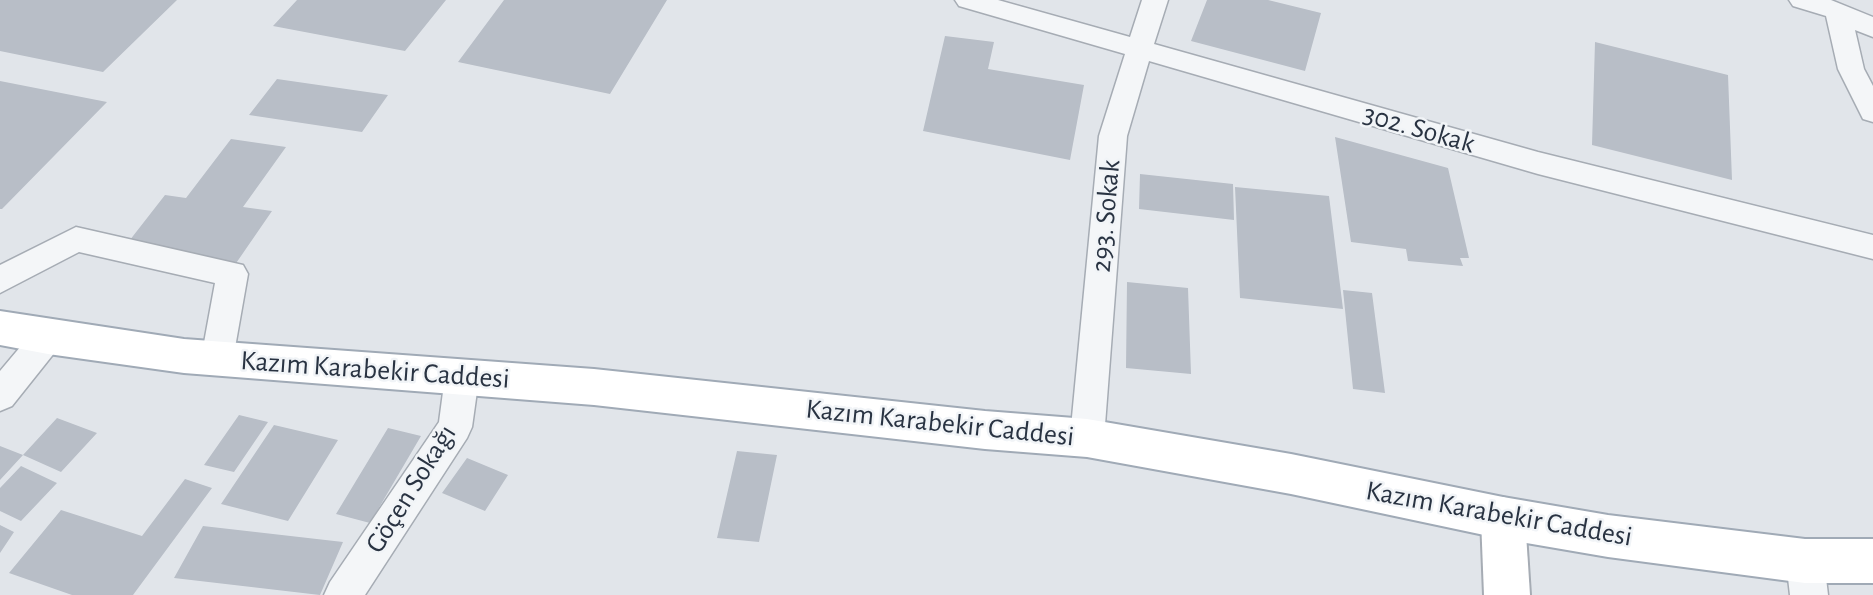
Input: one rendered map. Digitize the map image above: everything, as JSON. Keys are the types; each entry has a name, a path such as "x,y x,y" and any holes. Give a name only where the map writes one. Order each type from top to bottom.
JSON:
{"main road":[{"name":"Kazım Karabekir Caddesi","path":"0,328 48,337 217,359 594,387 972,429 1087,438 1291,474 1807,578 1873,561"},
{"path":"1503,518 1507,595"}],"street":[{"name":"302. Sokak","path":"968,0 1538,163 1873,247"},
{"name":"293. Sokak","path":"1087,438 1113,136 1154,0"},
{"path":"1802,0 1838,11 1873,28"},
{"path":"1838,11 1851,69 1873,112"},
{"path":"0,280 76,239 232,274 217,359"},
{"path":"0,396 48,337"},
{"name":"Göçen Sokağı","path":"343,595 455,427 461,377"}],"building":[{"path":"0,0 177,0 103,72 0,51"},
{"path":"297,0 446,0 405,51 273,26"},
{"path":"504,0 667,0 610,94 458,62"},
{"path":"1207,0 1268,0 1321,13 1305,71 1191,41"},
{"path":"945,36 994,42 988,69 1084,85 1070,160 923,131"},
{"path":"1595,42 1728,75 1732,180 1592,145"},
{"path":"277,79 388,95 362,132 249,115"},
{"path":"0,81 107,102 2,209 0,209"},
{"path":"1335,137 1448,168 1469,258 1460,258 1463,266 1408,261 1406,249 1351,242"},
{"path":"231,139 286,147 243,207 272,211 230,272 119,254 165,195 186,198"},
{"path":"1140,174 1233,184 1234,220 1139,209"},
{"path":"1235,187 1329,196 1343,309 1240,298"},
{"path":"1127,282 1188,288 1191,374 1126,368"},
{"path":"1343,290 1372,293 1385,393 1353,389"},
{"path":"239,415 268,422 234,472 204,465"},
{"path":"57,418 97,433 61,472 23,455"},
{"path":"274,425 338,440 288,521 221,504"},
{"path":"388,428 421,436 370,523 336,514"},
{"path":"0,446 23,455 0,480"},
{"path":"737,451 777,455 759,542 717,538"},
{"path":"467,458 508,475 485,511 442,493"},
{"path":"21,466 57,483 21,521 0,511 0,488"},
{"path":"185,479 212,488 133,595 72,595 9,573 61,510 142,536"},
{"path":"0,525 14,532 0,553"},
{"path":"203,526 343,542 320,595 174,578"}]}
